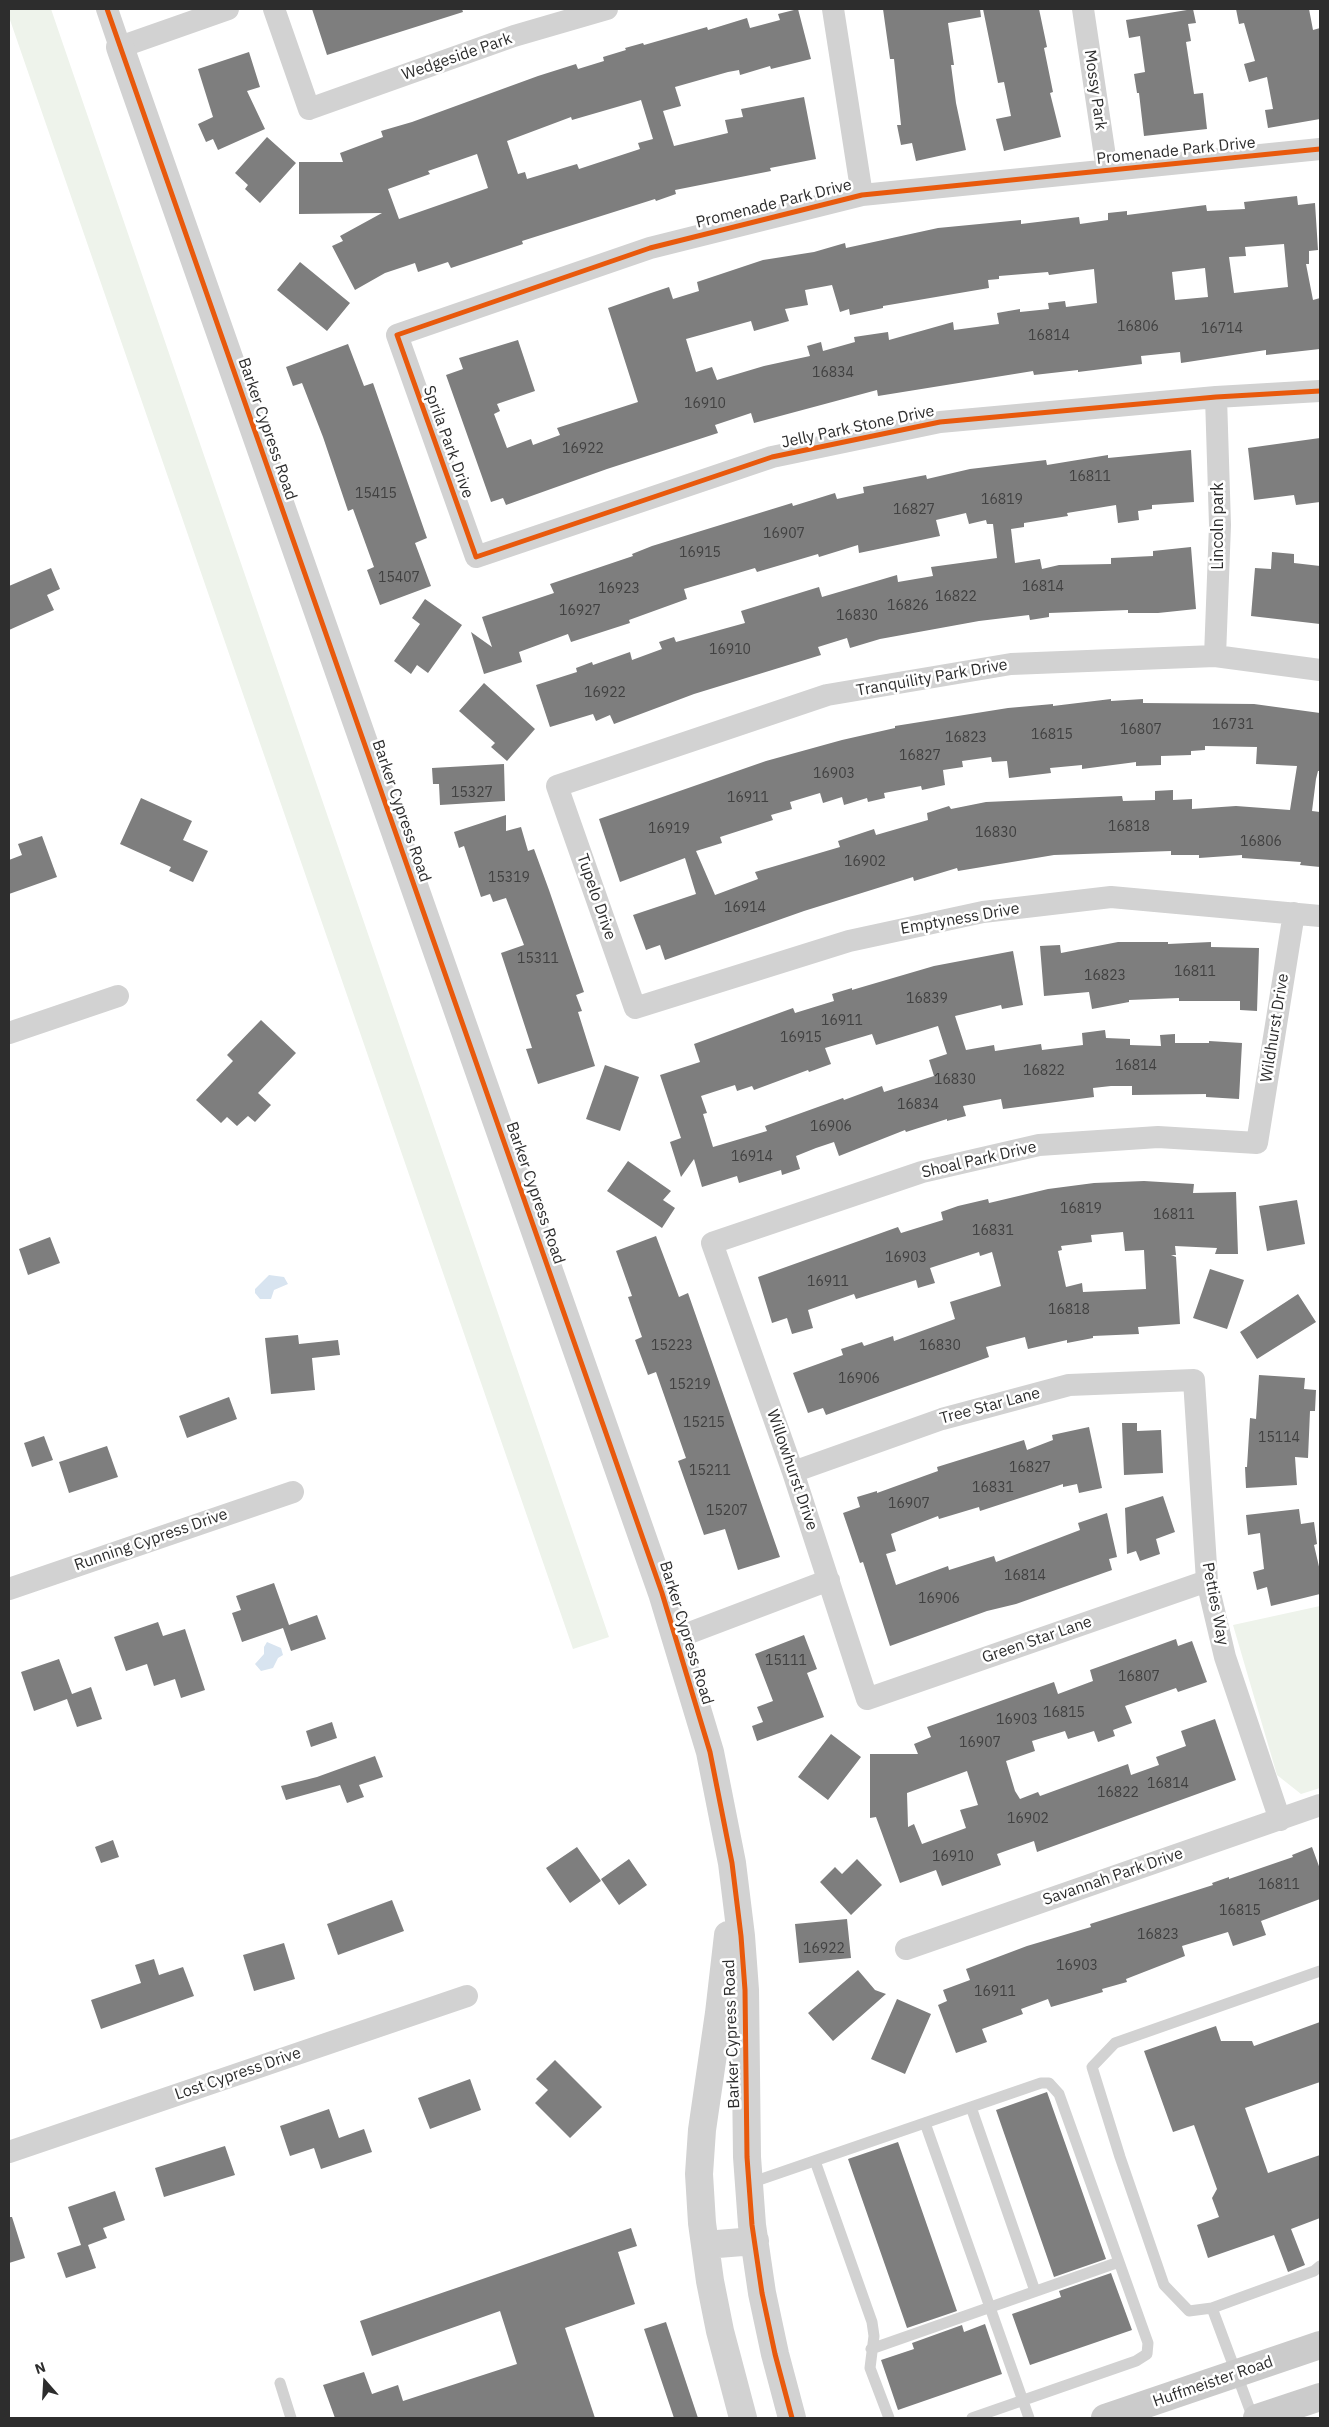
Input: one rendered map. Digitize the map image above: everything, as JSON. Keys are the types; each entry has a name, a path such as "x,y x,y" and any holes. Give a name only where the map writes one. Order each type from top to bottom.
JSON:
{"main road":[{"name":"Huffmeister Road","path":"1105,2418 1320,2345"},
{"path":"1255,2418 1320,2397"}],"street":[{"name":"Barker Cypress Road","path":"107,9 659,1584 710,1752 732,1863 745,1990 750,2184 755,2241 765,2311 792,2418"},
{"path":"120,46 228,9"},
{"name":"Wedgeside Park","path":"274,9 309,109 514,36 607,9"},
{"path":"833,9 862,195"},
{"name":"Mossy Park","path":"1083,9 1107,170"},
{"name":"Promenade Park Drive","path":"397,335 650,248 862,195 1320,149"},
{"name":"Sprila Park Drive","path":"397,335 476,557"},
{"name":"Jelly Park Stone Drive","path":"476,557 772,458 940,422 1216,397 1320,392"},
{"name":"Lincoln park","path":"1215,656 1220,525 1216,397"},
{"name":"Tranquility Park Drive","path":"558,786 827,695 1011,664 1215,656 1320,670"},
{"name":"Tupelo Drive","path":"558,786 635,1008"},
{"name":"Emptyness Drive","path":"635,1008 849,941 983,912 1111,897 1320,916"},
{"name":"Wildhurst Drive","path":"1257,1143 1294,914"},
{"path":"9,1033 118,996"},
{"name":"Shoal Park Drive","path":"712,1243 922,1172 1039,1145 1158,1137 1257,1143"},
{"name":"Willowhurst Drive","path":"712,1243 793,1472 867,1700"},
{"name":"Tree Star Lane","path":"793,1472 942,1419 1069,1385 1194,1380"},
{"name":"Petties Way","path":"1194,1380 1207,1581 1225,1657 1280,1820"},
{"name":"Running Cypress Drive","path":"9,1589 293,1492"},
{"path":"676,1638 828,1580"},
{"name":"Green Star Lane","path":"867,1700 1207,1581"},
{"name":"Savannah Park Drive","path":"906,1949 1320,1805"},
{"name":"Barker Cypress Road","path":"732,1863 726,1958 702,2130 699,2174 705,2245 720,2332 743,2418"},
{"name":"Lost Cypress Drive","path":"9,2152 467,1996"},
{"path":"705,2245 755,2241"}],"lane":[{"path":"1320,1971 1115,2044 1092,2067 1120,2157 1164,2285 1189,2311 1212,2308 1314,2272 1320,2266"},
{"path":"750,2184 1041,2083 1049,2084 1059,2094 1148,2343 1147,2354 1136,2361 972,2418"},
{"path":"970,2107 1035,2291"},
{"path":"925,2123 1029,2418"},
{"path":"815,2161 872,2322 874,2336 870,2368 889,2418"},
{"path":"871,2348 1119,2262"},
{"path":"1212,2308 1255,2418"},
{"path":"280,2383 291,2418"}],"shaded area":[{"path":"9,9 51,9 609,1637 573,1649 9,17"},
{"path":"269,1275 284,1277 288,1284 274,1290 271,1299 260,1299 255,1293 255,1289"},
{"path":"1320,1606 1320,1788 1301,1794 1277,1775 1233,1625"},
{"path":"267,1642 281,1648 283,1655 278,1658 273,1668 261,1671 255,1664 264,1654 264,1647"}],"building":[{"path":"312,9 462,9 463,12 327,55"},
{"path":"798,9 811,59 771,69 770,66 740,75 739,70 728,72 675,87 681,106 663,111 674,146 728,133 725,120 743,117 741,109 804,97 816,159 770,168 771,171 675,190 676,194 656,201 655,199 522,241 523,244 451,268 448,262 418,272 415,263 385,273 355,290 332,246 343,241 340,236 382,213 299,214 299,162 343,162 340,153 383,137 381,131 412,122 538,76 576,64 578,69 604,61 603,57 626,50 625,48 643,43 644,45 707,27 708,30 747,18 750,28 780,20 778,14","holes":["641,100 653,139 638,143 640,149 579,169 577,164 527,179 525,172 518,174 507,141 571,117 572,120","477,154 488,188 399,219 388,189 430,174 428,171"]},
{"path":"883,9 980,9 981,17 948,23 954,65 951,65 956,103 966,150 916,161 912,143 901,145 897,125 901,125 894,59 890,59"},
{"path":"983,9 1039,9 1047,47 1044,48 1053,92 1050,93 1061,137 1004,151 996,119 1011,116 1004,82 998,83"},
{"path":"1193,9 1196,23 1188,24 1191,41 1186,42 1194,94 1203,93 1207,129 1144,136 1139,93 1137,93 1134,74 1145,72 1140,36 1129,38 1126,20"},
{"path":"1236,9 1309,9 1313,30 1320,28 1320,119 1268,128 1265,110 1273,109 1267,77 1249,82 1244,64 1255,61 1244,23 1239,24"},
{"path":"249,52 260,87 247,91 265,129 218,150 213,139 206,142 198,124 213,117 198,69"},
{"path":"267,137 296,163 260,203 245,189 248,185 235,173"},
{"path":"1297,196 1298,205 1315,203 1318,250 1309,251 1309,264 1306,264 1313,300 1320,298 1320,349 1266,355 1266,350 1181,363 1180,352 1141,356 1142,364 1034,375 1033,371 878,396 877,390 754,423 751,413 715,425 718,433 607,469 506,505 503,498 491,502 446,375 463,369 459,358 518,340 535,391 497,404 500,411 494,414 507,448 531,439 533,445 560,435 557,428 638,402 608,308 651,293 669,287 673,299 699,291 697,282 763,260 814,252 845,243 846,248 938,228 1021,220 1021,224 1079,217 1080,224 1108,220 1108,213 1127,211 1127,215 1206,205 1207,211 1245,209 1244,202","holes":["1284,244 1288,287 1234,293 1229,257 1246,256 1245,247","1205,268 1208,297 1175,300 1172,272","1094,269 1097,303 1066,307 1065,301 1048,303 1049,309 1020,312 1020,309 997,313 999,324 954,330 953,322 889,340 888,332 854,337 855,342 823,351 821,342 807,346 810,356 764,366 717,380 712,367 696,372 686,339 751,321 754,331 789,321 785,309 808,305 805,290 832,285 840,312 849,309 850,315 883,308 883,306 989,288 988,280 999,279 999,276 1048,272 1049,275"]},
{"path":"300,262 350,303 327,331 277,290"},
{"path":"348,344 364,386 373,383 427,538 415,543 431,586 380,605 367,570 374,567 353,509 348,511 302,383 293,386 286,367"},
{"path":"1320,438 1320,502 1296,505 1294,495 1254,500 1248,448"},
{"path":"1191,450 1194,502 1152,505 1152,509 1138,511 1139,520 1118,523 1116,505 1067,513 1068,516 1024,523 1024,527 1011,529 1015,563 1040,559 1042,569 1059,565 1111,564 1111,558 1153,556 1153,551 1191,547 1196,609 1158,613 1128,613 1128,610 1049,613 1049,617 1030,620 1029,615 979,621 880,639 850,648 847,638 818,647 821,655 694,694 614,724 610,715 596,721 593,714 550,727 536,685 577,672 576,668 592,662 593,665 630,652 632,660 662,649 659,642 674,637 676,642 745,623 741,611 819,587 822,597 897,575 898,582 933,576 931,567 997,558 993,524 987,524 986,520 969,524 966,513 936,520 940,536 859,553 858,545 819,557 818,554 757,572 755,568 684,589 687,599 629,620 630,623 571,642 568,634 519,652 522,662 484,674 471,632 492,647 482,617 554,593 550,584 633,556 632,554 652,546 792,503 793,506 835,493 837,499 864,493 863,487 926,475 927,479 970,469 1046,460 1047,465 1108,455 1108,458"},
{"path":"1272,552 1294,554 1294,563 1320,566 1320,624 1251,616 1255,568 1271,569"},
{"path":"51,568 60,589 47,595 54,610 9,630 9,586"},
{"path":"425,599 462,625 428,673 417,665 411,674 394,661 420,624 412,618"},
{"path":"484,683 535,729 507,761 491,747 495,743 459,711"},
{"path":"1111,699 1111,701 1143,699 1143,703 1254,704 1320,713 1320,771 1318,771 1316,779 1312,811 1320,812 1320,867 1300,865 1301,862 1242,858 1242,855 1199,858 1199,855 1171,855 1171,851 1054,855 958,871 957,868 914,881 913,877 804,911 665,960 660,945 646,950 633,915 696,894 685,858 620,882 599,819 766,761 842,740 895,728 895,726 1008,708 1053,704 1053,706","holes":["1205,746 1257,747 1256,764 1297,766 1290,810 1236,806 1192,809 1192,799 1173,800 1173,790 1155,791 1155,800 1123,801 1122,796 986,802 951,809 949,806 927,813 928,820 876,835 874,829 838,841 840,847 755,872 758,879 715,895 696,851 722,843 720,837 773,820 771,815 792,809 790,802 820,793 823,803 842,797 844,805 867,798 868,802 885,798 884,793 921,786 922,790 945,785 943,770 963,767 962,761 991,757 992,762 1007,761 1009,778 1051,773 1050,768 1082,765 1082,769 1136,762 1136,766 1161,765 1161,756 1191,755 1191,751 1205,750"]},
{"path":"504,764 505,801 440,805 439,784 433,784 432,768"},
{"path":"141,798 192,821 183,840 208,851 193,882 169,871 171,867 120,844"},
{"path":"506,815 506,831 521,827 528,851 534,849 549,890 584,992 576,995 582,1011 578,1012 595,1066 538,1084 526,1049 532,1048 501,953 524,945 506,898 493,902 490,894 481,897 464,846 459,848 454,832"},
{"path":"42,836 57,877 9,894 9,860 22,855 18,844"},
{"path":"1118,942 1168,942 1168,944 1211,942 1211,947 1259,948 1257,1011 1240,1010 1240,1001 1179,1001 1179,998 1129,1000 1129,1002 1092,1009 1089,992 1044,996 1040,946 1060,945 1061,953"},
{"path":"1013,951 1023,1005 1002,1009 1001,1005 955,1016 966,1050 994,1045 995,1051 1041,1044 1042,1050 1083,1045 1082,1033 1105,1030 1106,1038 1130,1039 1130,1045 1161,1046 1160,1035 1175,1034 1175,1043 1209,1043 1209,1041 1242,1043 1239,1099 1206,1097 1206,1094 1132,1095 1132,1086 1111,1086 1093,1088 1094,1097 1003,1109 1001,1099 963,1106 966,1116 947,1121 947,1119 906,1132 905,1130 839,1156 834,1142 816,1148 796,1156 800,1169 782,1175 781,1170 739,1183 737,1176 702,1187 694,1159 681,1177 670,1142 681,1138 660,1075 700,1062 694,1044 793,1008 795,1013 834,1001 832,994 934,966","holes":["938,1026 947,1054 929,1060 934,1076 884,1092 882,1086 844,1100 843,1098 765,1126 767,1131 713,1147 703,1114 707,1113 701,1096 735,1085 737,1091 752,1086 754,1090 808,1070 809,1072 831,1064 825,1048 872,1034 876,1045"]},
{"path":"261,1020 296,1053 258,1093 271,1105 255,1122 248,1116 237,1126 227,1117 221,1123 196,1100 233,1061 227,1055"},
{"path":"605,1065 639,1077 620,1131 586,1119"},
{"path":"628,1161 671,1191 663,1200 675,1208 662,1228 607,1191"},
{"path":"1144,1181 1194,1184 1193,1193 1236,1192 1238,1254 1215,1254 1217,1248 1175,1246 1176,1255 1171,1255 1176,1257 1180,1324 1138,1327 1139,1334 1093,1336 1093,1338 1067,1343 1067,1340 1028,1349 1025,1337 986,1347 989,1357 826,1415 823,1408 808,1413 793,1373 843,1355 841,1349 862,1342 864,1346 893,1336 894,1341 955,1319 950,1302 1001,1286 992,1252 980,1256 979,1252 930,1268 935,1283 918,1288 916,1280 856,1299 854,1294 808,1310 813,1328 792,1334 787,1318 772,1323 758,1277 898,1227 901,1233 943,1220 941,1212 958,1206 988,1199 989,1203 1048,1189 1094,1183","holes":["1123,1232 1125,1251 1144,1250 1146,1289 1083,1292 1082,1283 1066,1287 1058,1251 1062,1250 1061,1246 1092,1242 1091,1235"]},
{"path":"1297,1200 1305,1244 1267,1251 1259,1206"},
{"path":"656,1236 679,1297 688,1293 780,1557 738,1570 725,1529 704,1535 678,1461 686,1458 656,1372 648,1375 635,1340 642,1337 628,1297 632,1296 616,1251"},
{"path":"50,1237 60,1263 28,1275 19,1249"},
{"path":"1210,1269 1244,1280 1227,1329 1193,1318"},
{"path":"1298,1294 1316,1322 1257,1359 1240,1332"},
{"path":"298,1335 299,1344 338,1340 340,1355 312,1358 315,1390 271,1394 265,1338"},
{"path":"1259,1375 1305,1378 1304,1389 1316,1390 1315,1411 1310,1411 1308,1458 1295,1457 1297,1485 1246,1488 1245,1467 1247,1467 1250,1418 1256,1419"},
{"path":"229,1397 237,1419 187,1438 179,1416"},
{"path":"1122,1423 1137,1423 1137,1431 1161,1430 1163,1473 1124,1475"},
{"path":"1089,1427 1102,1488 1079,1493 1077,1484 1063,1487 1063,1484 980,1511 979,1507 939,1519 938,1516 891,1534 896,1551 886,1554 896,1585 948,1566 949,1570 994,1556 996,1562 1080,1530 1078,1523 1107,1513 1117,1557 1109,1559 1112,1570 1016,1604 987,1611 890,1646 863,1562 860,1563 843,1513 860,1507 857,1497 877,1491 877,1493 938,1471 937,1467 1024,1440 1027,1450 1053,1440 1052,1435"},
{"path":"44,1436 53,1460 32,1467 24,1443"},
{"path":"107,1446 118,1477 69,1493 59,1462"},
{"path":"1163,1496 1175,1532 1156,1539 1160,1554 1140,1561 1136,1551 1127,1554 1125,1508"},
{"path":"1299,1509 1301,1524 1314,1522 1317,1544 1314,1545 1320,1571 1320,1594 1271,1606 1267,1587 1257,1590 1253,1572 1264,1569 1260,1533 1248,1535 1246,1515"},
{"path":"274,1583 289,1625 317,1615 326,1639 291,1651 283,1628 242,1642 232,1613 241,1610 236,1596"},
{"path":"158,1622 163,1636 185,1629 205,1690 181,1698 175,1679 154,1686 147,1664 126,1671 114,1637"},
{"path":"804,1635 817,1669 807,1673 824,1717 757,1741 752,1726 763,1722 757,1707 773,1701 755,1654"},
{"path":"1176,1639 1178,1646 1192,1641 1207,1682 1178,1692 1176,1688 1125,1706 1132,1723 1113,1730 1115,1736 1098,1742 1094,1731 1068,1739 1065,1731 1032,1741 1035,1751 1006,1761 1015,1791 1020,1799 1038,1792 1040,1796 1128,1764 1131,1775 1159,1765 1156,1757 1186,1746 1181,1731 1215,1719 1236,1780 1037,1852 1034,1841 997,1854 1001,1865 942,1886 936,1870 900,1883 876,1817 870,1818 870,1754 918,1754 914,1744 931,1737 927,1727 1054,1682 1058,1694 1093,1681 1090,1670","holes":["967,1771 978,1805 960,1810 966,1828 922,1844 914,1824 908,1827 907,1793"]},
{"path":"59,1659 72,1694 91,1687 102,1719 77,1727 67,1699 34,1711 21,1672"},
{"path":"332,1722 337,1738 311,1747 306,1731"},
{"path":"831,1734 861,1757 828,1800 798,1777"},
{"path":"375,1756 383,1777 359,1785 364,1797 347,1803 340,1785 286,1800 281,1786 317,1777"},
{"path":"113,1840 119,1857 101,1863 95,1847"},
{"path":"577,1847 601,1881 570,1903 546,1868"},
{"path":"1312,1847 1320,1869 1320,1899 1261,1921 1266,1935 1233,1946 1228,1932 1182,1946 1185,1956 1126,1979 1127,1982 1102,1989 1103,1992 1051,2007 1048,1999 1021,2009 1023,2014 982,2029 987,2042 956,2053 938,2005 947,2001 943,1990 970,1980 966,1969 1027,1946 1091,1927 1090,1924 1213,1885 1212,1883 1229,1877 1229,1879 1293,1857 1292,1855"},
{"path":"629,1859 647,1885 619,1905 601,1879"},
{"path":"857,1859 882,1885 851,1915 820,1882 835,1867 842,1874"},
{"path":"392,1900 404,1931 338,1955 327,1924"},
{"path":"847,1919 851,1958 799,1963 795,1924"},
{"path":"284,1943 295,1979 254,1991 243,1955"},
{"path":"154,1959 159,1975 183,1967 194,1996 101,2029 91,2000 141,1983 135,1965"},
{"path":"858,1970 875,1990 886,1994 833,2041 808,2013"},
{"path":"897,1999 931,2014 905,2074 871,2059"},
{"path":"1320,2022 1320,2082 1245,2108 1268,2173 1320,2155 1320,2218 1291,2229 1305,2265 1288,2272 1274,2235 1208,2258 1197,2225 1219,2217 1212,2198 1217,2189 1194,2125 1173,2132 1144,2051 1216,2026 1221,2041 1252,2041 1254,2046"},
{"path":"555,2060 602,2107 570,2138 535,2103 548,2090 536,2079"},
{"path":"470,2079 481,2110 430,2129 418,2098"},
{"path":"1047,2092 1106,2259 1054,2277 996,2110"},
{"path":"329,2109 339,2138 364,2129 372,2152 321,2169 314,2148 290,2156 280,2126"},
{"path":"898,2142 957,2311 907,2328 848,2159"},
{"path":"225,2146 235,2175 164,2197 155,2168"},
{"path":"115,2191 125,2220 103,2228 107,2238 88,2245 96,2268 66,2278 57,2253 81,2245 68,2207"},
{"path":"9,2217 12,2217 25,2258 9,2263"},
{"path":"631,2228 637,2246 618,2252 635,2304 565,2328 595,2418 335,2418 323,2385 364,2372 372,2394 398,2385 403,2401 517,2364 500,2311 372,2356 360,2321"},
{"path":"1111,2273 1132,2330 1030,2365 1012,2314 1061,2297 1059,2291"},
{"path":"666,2322 698,2418 674,2418 644,2329"},
{"path":"985,2324 1002,2374 898,2410 881,2360 914,2349 912,2343 962,2325 964,2332"}],"cycle path":[{"path":"107,9 662,1593 710,1752 732,1863 741,1936 745,1990 747,2157 752,2225 762,2293 775,2354 792,2418"},
{"path":"1320,149 862,195 650,248 397,335 476,557 772,457 940,422 1216,397 1320,391"}]}
